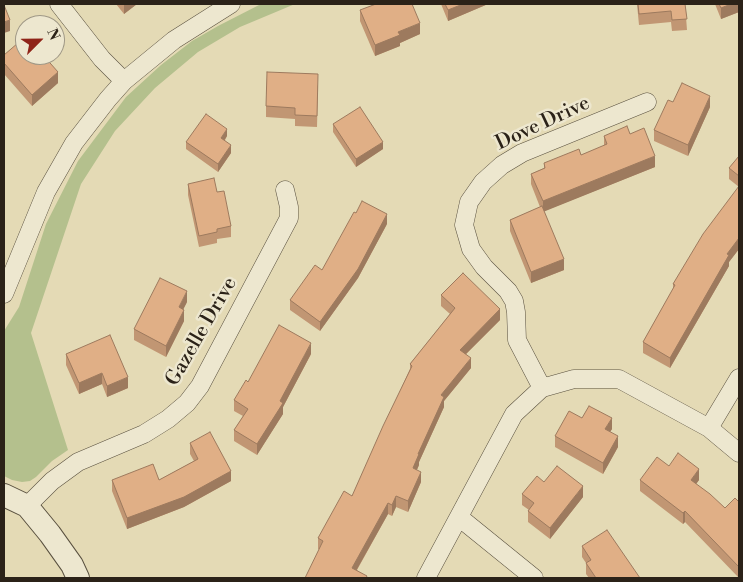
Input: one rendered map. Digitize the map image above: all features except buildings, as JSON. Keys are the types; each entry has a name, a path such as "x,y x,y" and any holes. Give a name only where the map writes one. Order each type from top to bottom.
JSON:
{"street":[{"path":"59,4 102,59 124,81"},
{"path":"4,294 46,192 74,143 108,99 124,81 174,40 231,4"},
{"name":"Dove Drive","path":"542,388 517,340 514,301 508,291 484,267 471,249 464,225 469,202 483,182 502,165 522,153 647,102"},
{"name":"Gazelle Drive","path":"27,506 52,481 78,462 144,434 168,419 187,403 200,386 289,218 289,207 285,190"},
{"path":"709,428 739,378"},
{"path":"426,578 460,518 514,414 542,388 574,379 619,379 709,428 739,453"},
{"path":"4,495 27,506 72,564 78,578"},
{"path":"460,518 534,578"}],"green space":[{"path":"261,4 295,4 240,27 198,52 155,88 115,131 81,184 31,333 68,450 52,461 30,481 22,482 4,476 4,331 19,307 46,224 78,161 126,97 161,65 192,41"}]}
